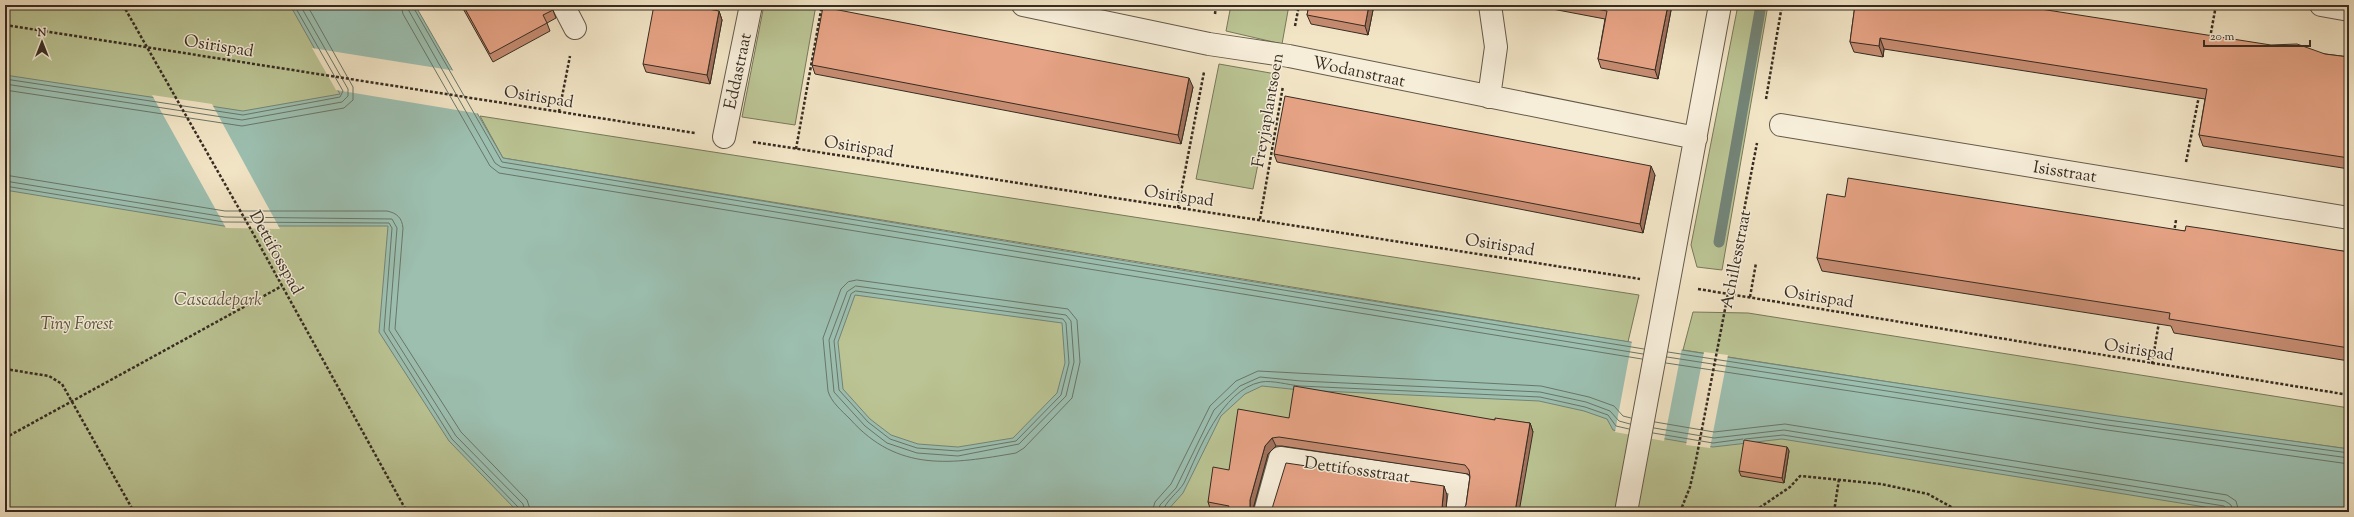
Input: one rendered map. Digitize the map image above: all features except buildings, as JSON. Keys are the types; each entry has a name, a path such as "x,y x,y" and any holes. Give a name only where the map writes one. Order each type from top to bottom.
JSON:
{"street":[{"path":"563,5 575,28"},
{"name":"Eddastraat","path":"724,137 751,5"},
{"name":"Wodanstraat","path":"1022,5 1209,44 1289,56 1696,138"},
{"path":"1489,97 1496,47 1490,5"},
{"path":"1626,512 1667,283 1696,138 1720,5"},
{"path":"2321,5 2349,10"},
{"name":"Isisstraat","path":"1781,125 2349,218"},
{"name":"Dettifossstraat","path":"1265,512 1280,458 1461,484 1457,512"}],"path":[{"name":"Dettifosspad","path":"123,5 254,235 407,512"},
{"path":"796,149 822,5"},
{"path":"1178,208 1216,5"},
{"name":"Freyjaplantsoen","path":"1260,219 1299,5"},
{"path":"1765,106 1782,5"},
{"name":"Osirispad","path":"5,25 145,45 559,112 1667,283 2349,395"},
{"path":"559,112 575,28"},
{"name":"Achillesstraat","path":"1680,512 1690,487 1696,460 1758,138"},
{"path":"1750,297 1756,263"},
{"path":"5,438 282,286"},
{"path":"5,369 49,376 62,384 134,512"},
{"path":"1757,512 1759,508 1790,487 1800,476 1839,479 1928,494 1960,512"},
{"path":"1834,512 1839,479"}],"green space":[{"name":"Cascadepark","path":"5,5 291,5 421,224 1582,386 2285,512 5,512"},
{"path":"764,5 816,5 795,125 742,117"},
{"path":"1231,5 1289,5 1282,44 1226,31"},
{"path":"1738,5 1768,5 1722,270 1697,267 1691,245"},
{"path":"1219,64 1276,74 1253,189 1196,179"},
{"path":"480,116 1639,295 1628,342 503,158"},
{"path":"1693,312 1748,313 2349,408 2349,449 2109,416 1683,350"}],"water":[{"path":"290,5 415,5 503,158 1425,310 1887,382 2349,449 2349,512 2236,512 1782,439 1713,447 1613,430 1607,419 1584,411 1539,401 1300,390 1262,386 1245,394 1221,416 1183,493 1166,512 518,512 449,441 379,332 388,226 224,226 5,190 5,75 243,111 340,94","holes":["855,295 1062,323 1065,363 1057,393 1013,438 958,447 918,444 891,435 870,419 843,389 838,342"]}],"pier":[{"path":"312,48 456,71 481,114 336,90"},
{"path":"152,95 212,104 280,229 226,228"},
{"path":"1632,341 1682,348 1664,441 1615,432"},
{"path":"1704,352 1728,355 1710,448 1686,445"}],"waterway":[{"path":"1719,242 1761,5"}],"park label":[{"name":"Tiny Forest","path":"77,323"}]}
